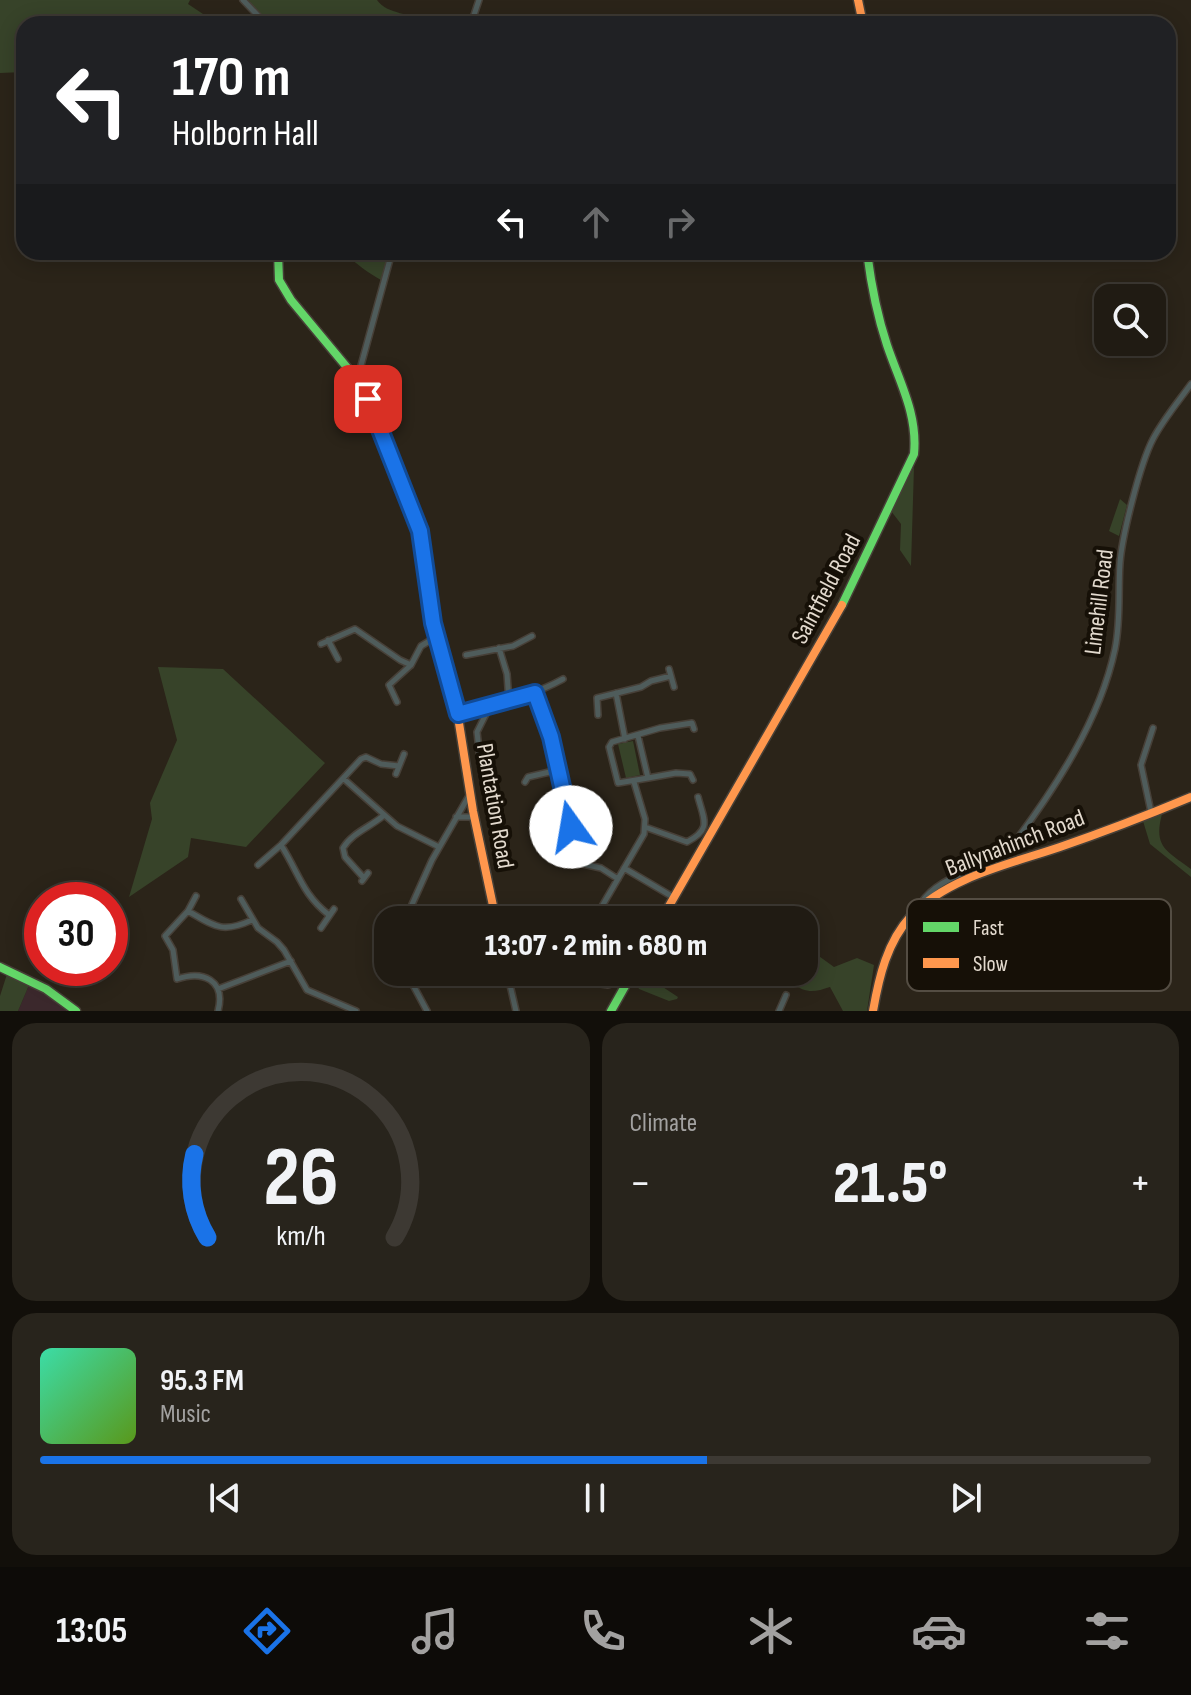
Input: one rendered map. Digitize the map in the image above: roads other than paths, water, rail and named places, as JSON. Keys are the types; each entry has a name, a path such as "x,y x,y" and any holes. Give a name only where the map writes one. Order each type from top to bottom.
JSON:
{"street":[{"path":"243,0 258,16"},
{"name":"Plantation Road","path":"278,260 279,280 291,300 357,381 379,423 415,514 423,543 436,637 458,714 474,817 493,906"},
{"path":"357,381 390,260"},
{"name":"Saintfield Road","path":"668,906 839,611 914,454 917,440 913,415 881,325 869,260"},
{"name":"Limehill Road","path":"924,899 936,888 996,858 1011,847 1080,742 1095,713 1115,648 1120,560 1144,463 1158,430 1191,384"},
{"path":"321,644 355,629 411,665"},
{"path":"466,655 513,646 532,636"},
{"path":"397,702 389,685 411,665 421,646 436,637"},
{"path":"328,640 338,659"},
{"path":"499,648 507,674 509,702"},
{"path":"598,715 597,698 670,673 674,687"},
{"path":"458,714 509,702 557,686 563,679"},
{"path":"535,693 548,725 582,862 586,866 601,868 618,879"},
{"path":"616,693 625,739"},
{"path":"481,768 477,732 486,714 484,706"},
{"path":"692,774 676,773 618,783 609,747 612,742 660,728 693,723"},
{"path":"1152,813 1141,765 1153,728"},
{"path":"638,736 648,778"},
{"path":"396,774 404,754"},
{"path":"258,865 281,845 361,759 366,757 381,764 399,766"},
{"path":"527,777 558,770"},
{"path":"344,779 405,832 439,847"},
{"path":"602,906 645,827 634,782"},
{"path":"412,906 439,847 470,794"},
{"path":"645,827 687,845 703,831 705,825 698,797"},
{"name":"Ballynahinch Road","path":"932,899 975,878 1191,797"},
{"path":"365,877 345,857 343,848 353,835 367,829 383,816"},
{"path":"456,817 474,817"},
{"path":"553,849 549,832 573,831"},
{"path":"281,845 291,858 305,891 329,915"},
{"path":"563,859 582,862"},
{"path":"624,868 673,897"},
{"path":"196,896 188,911 165,936 173,950 177,979 201,975 213,981 218,989 218,1011"},
{"path":"241,899 262,934 277,942 291,961 307,990 356,1011"},
{"path":"321,928 334,909"},
{"path":"188,911 215,927 239,926 252,920"},
{"name":"Ballynahinch Road","path":"873,1011 878,981 887,956 907,922"},
{"path":"218,989 291,961"},
{"path":"0,967 46,989 76,1011"},
{"path":"414,986 427,1011"},
{"path":"510,986 516,1011"},
{"path":"611,1011 625,986"},
{"path":"779,1011 786,995"}]}
